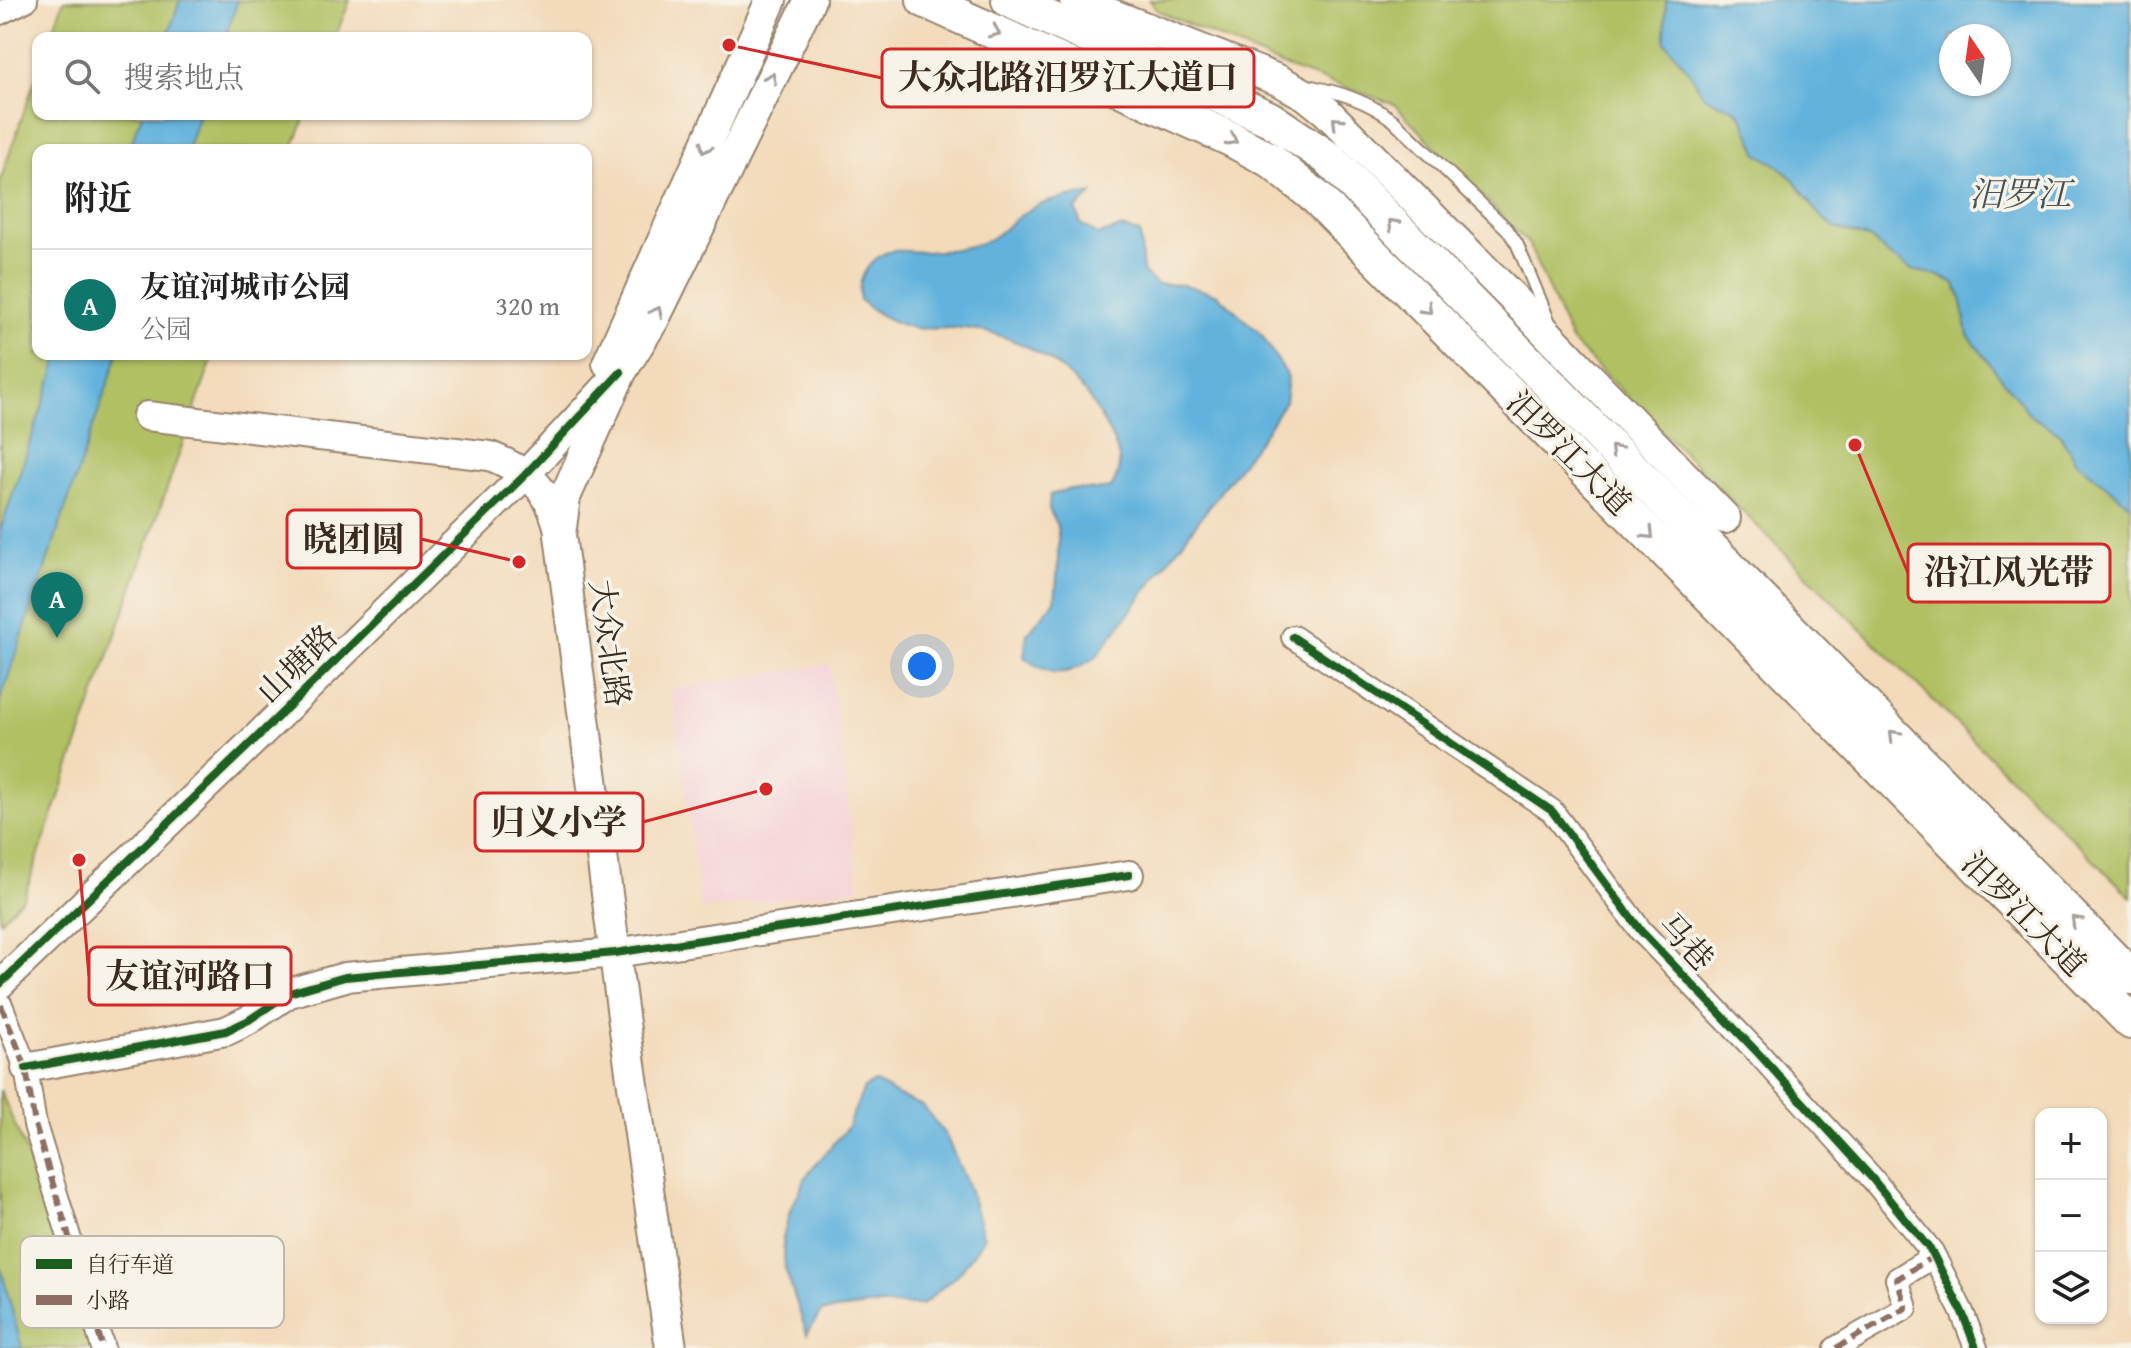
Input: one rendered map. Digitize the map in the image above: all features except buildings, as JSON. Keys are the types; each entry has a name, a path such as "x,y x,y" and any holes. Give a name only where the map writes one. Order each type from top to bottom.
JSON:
{"main road":[{"name":"大众北路","path":"655,1348 606,954 560,535 561,512 596,408 771,0"},
{"name":"大众北路","path":"671,1348 606,954 534,483 596,408 654,319 810,0"},
{"name":"汨罗江大道","path":"924,0 1231,139 1270,160 1317,198 2131,1022"},
{"name":"汨罗江大道","path":"1011,0 1270,119 1328,158 2131,977"},
{"path":"1075,0 1278,80 1306,95 1326,111 1513,298 1725,518"}],"street":[{"path":"0,13 26,0"},
{"name":"山塘路","path":"0,1006 534,483 596,408"},
{"path":"147,416 490,456 507,463 534,483 552,506 560,535"},
{"name":"山塘路","path":"0,984 247,747 534,483"},
{"name":"马巷","path":"1293,637 1552,811 1641,931 1871,1177 1934,1256 1976,1348"},
{"path":"26,1068 226,1031 249,1020 289,993 345,977 606,954 1129,875"},
{"path":"0,1006 26,1068 35,1125 69,1236"},
{"path":"1836,1348 1906,1308 1897,1279 1934,1256"},
{"path":"97,1328 103,1348"}],"lane":[{"path":"1278,80 1357,99 1379,110 1404,131 1507,229 1532,277 1560,348"}],"shaded area":[{"path":"830,664 859,888 701,910 671,689"}],"green space":[{"path":"64,0 350,0 337,32 52,32"},
{"path":"1150,0 1666,0 1665,42 1689,71 1704,96 1734,108 1742,116 1758,154 1793,179 1822,218 1835,228 1871,239 1886,253 1955,284 1961,297 1968,335 2031,416 2059,433 2075,460 2131,506 2131,897 1571,341 1528,243 1394,104 1283,66 1158,11"},
{"path":"32,88 32,120 304,120 294,144 32,144 32,360 212,360 24,897 0,921 0,181"},
{"path":"0,1090 53,1215 59,1236 20,1236 20,1328 84,1328 90,1348 0,1348"}],"water":[{"path":"180,0 238,0 227,32 169,32"},
{"name":"汨罗江","path":"1666,0 2131,0 2131,506 2075,460 2059,433 2031,416 1968,335 1961,297 1955,284 1940,276 1912,270 1871,239 1835,228 1822,218 1793,179 1758,154 1742,116 1734,108 1704,96 1689,71 1665,42"},
{"path":"140,120 197,120 189,144 131,144"},
{"path":"1092,194 1076,209 1081,224 1098,235 1121,228 1140,233 1143,273 1157,284 1185,285 1218,295 1261,334 1288,377 1285,401 1266,431 1096,657 1077,668 1052,672 1024,657 1027,634 1055,601 1058,528 1049,509 1050,495 1069,489 1111,488 1119,464 1110,433 1086,393 1043,356 1013,341 981,331 964,328 920,329 900,324 878,314 860,300 860,286 871,263 888,252 941,251 980,243 992,238 1034,207"},
{"path":"58,360 116,360 0,701 0,531"},
{"path":"875,1082 923,1106 946,1136 969,1188 984,1238 961,1271 922,1305 875,1305 821,1312 807,1334 785,1268 783,1237 790,1211 807,1175 847,1128 864,1088"},
{"path":"0,1264 22,1348 0,1348"}],"marked path":[{"path":"1,1005 26,1068 35,1125 69,1236"},
{"path":"1836,1348 1906,1308 1897,1279 1934,1256"},
{"path":"97,1328 103,1348"}],"cycle path":[{"path":"0,984 525,475 621,372"},
{"path":"1293,637 1552,811 1641,931 1871,1177 1932,1252 1976,1348"},
{"path":"26,1068 226,1031 249,1020 289,993 345,977 615,953 1129,875"}],"place":[{"name":"大众北路汨罗江大道口","path":"729,45"},
{"name":"沿江风光带","path":"1855,445"},
{"name":"晓团圆","path":"519,562"},
{"name":"友谊河城市公园","path":"57,638"},
{"name":"归义小学","path":"766,789"},
{"name":"友谊河路口","path":"79,860"}]}
